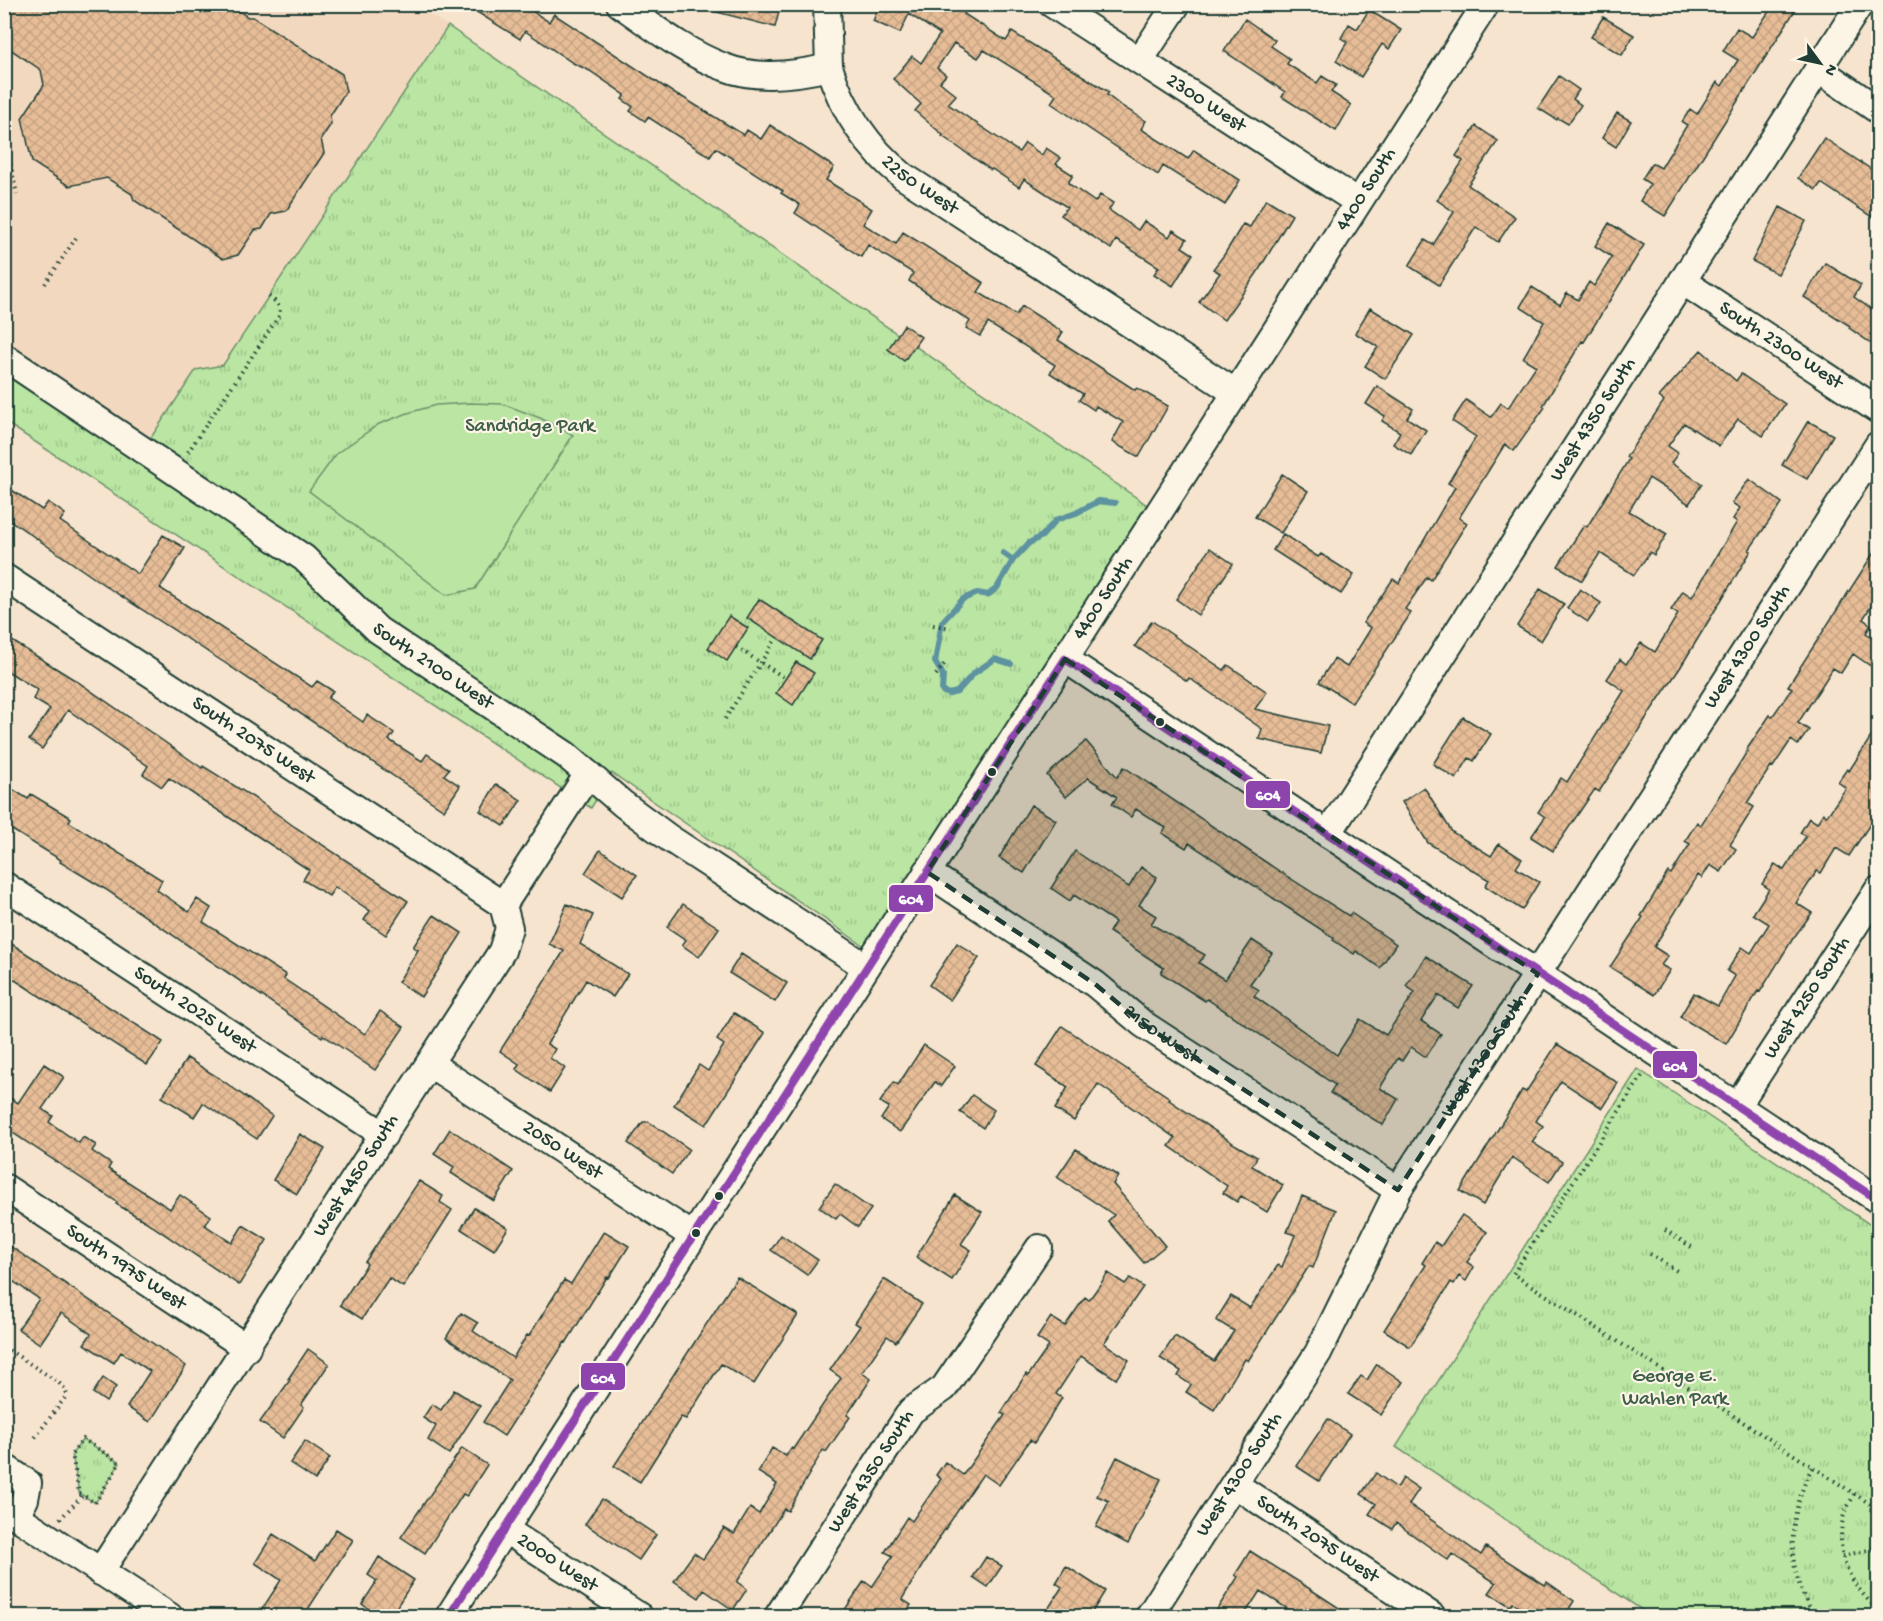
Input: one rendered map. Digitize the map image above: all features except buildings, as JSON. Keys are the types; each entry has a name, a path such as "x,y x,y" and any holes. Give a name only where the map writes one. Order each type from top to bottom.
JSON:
{"street":[{"path":"620,4 684,47 730,69 748,73 776,74 806,73 829,67"},
{"name":"2250 West","path":"827,4 829,67 835,86 850,117 872,145 899,173 1236,393"},
{"name":"2300 West","path":"1053,4 1358,202"},
{"path":"1140,60 1177,4"},
{"name":"4400 South","path":"449,1617 1486,4"},
{"name":"West 4350 South","path":"1328,834 1860,4"},
{"path":"1818,69 1878,110"},
{"name":"South 2300 West","path":"1682,281 1878,410"},
{"name":"South 2100 West","path":"4,357 304,558 378,630 566,755 623,804 669,838 866,967"},
{"name":"West 4300 South","path":"1149,1617 1318,1353 1398,1191 1878,445"},
{"name":"South 2075 West","path":"4,577 503,905"},
{"path":"1065,659 1878,1200"},
{"path":"503,905 588,774"},
{"name":"2150 West","path":"927,872 1095,984 1143,1024 1398,1191"},
{"name":"South 2025 West","path":"4,885 384,1135"},
{"name":"West 4250 South","path":"1737,1106 1878,890"},
{"name":"West 4450 South","path":"100,1572 502,951 509,928 503,905"},
{"name":"2050 West","path":"430,1064 693,1236"},
{"name":"South 1975 West","path":"4,1187 247,1348"},
{"name":"West 4350 South","path":"778,1617 911,1412 944,1388 1039,1248"},
{"path":"4,1467 28,1483 25,1499 10,1524 100,1572 169,1617"},
{"name":"South 2075 West","path":"1234,1484 1431,1616"},
{"name":"2000 West","path":"504,1529 639,1617"}],"path":[{"path":"4,135 17,194"},
{"path":"45,284 78,235"},
{"path":"188,452 279,316 281,311 279,304 267,295"},
{"path":"933,625 951,628"},
{"path":"725,719 777,638"},
{"path":"736,647 785,678"},
{"path":"936,675 945,663"},
{"path":"1642,1076 1513,1274 1878,1509"},
{"path":"1665,1230 1693,1248"},
{"path":"1650,1254 1677,1271"},
{"path":"4,1347 58,1382 67,1395 34,1439"},
{"path":"83,1439 120,1463 95,1503 83,1495 79,1493 72,1454 83,1439"},
{"path":"1812,1467 1801,1490 1794,1518 1793,1559 1802,1592 1815,1617"},
{"path":"1854,1494 1843,1518 1840,1548 1849,1576 1878,1613"},
{"path":"56,1524 83,1495"},
{"path":"1842,1557 1878,1548"}],"highlighted area":[{"path":"1065,659 1538,974 1398,1190 1143,1024 1095,984 927,872"}],"shaded area":[{"path":"4,5 414,5 448,26 223,365 196,370 150,439 5,345"}],"green space":[{"name":"Sandridge Park","path":"448,26 1147,505 864,946 612,773 591,808 5,422 4,345 150,439 196,370 223,365"},
{"path":"503,404 540,418 573,435 475,589 446,595 309,491 337,453 379,424 436,405"},
{"name":"George E. Wahlen Park","path":"1638,1069 1878,1230 1878,1616 1651,1616 1396,1447"},
{"path":"83,1439 120,1463 95,1503 79,1493 72,1454"}],"waterway":[{"path":"1013,560 1029,543 1042,536 1056,520 1099,501 1115,503"},
{"path":"1003,553 1013,560 997,588 988,595 977,593 963,599 942,622 935,662 943,675 942,691 949,694 957,692 974,673 995,659 1011,664"}],"transit line":[{"name":"604","path":"1065,659 1878,1200"},
{"name":"604","path":"449,1616 1065,659"}]}
